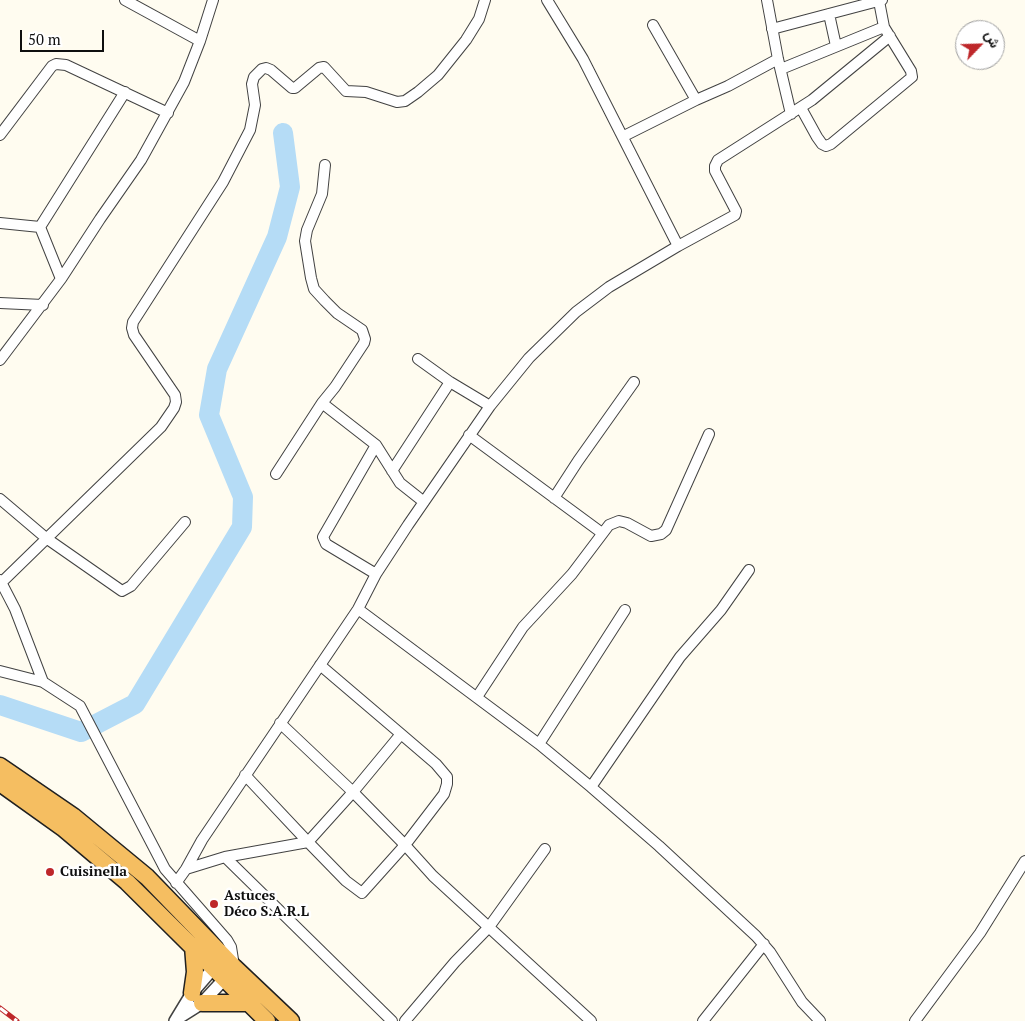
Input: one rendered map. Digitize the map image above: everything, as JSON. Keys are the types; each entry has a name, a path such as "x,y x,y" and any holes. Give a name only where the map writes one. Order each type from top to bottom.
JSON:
{"highway":[{"path":"0,766 74,816 147,877 225,964 291,1021"},
{"path":"0,783 63,828 127,882 193,946 225,964 248,1003 267,1021"},
{"path":"193,946 197,998 248,1003"}],"street":[{"path":"125,0 200,41"},
{"path":"0,360 43,305 141,160 184,82 213,0"},
{"path":"43,682 1,581 161,427 174,408 176,402 175,395 134,335 133,322 223,182 250,130 255,105 252,84 254,77 262,69 266,68 292,88 295,88 319,68 324,67 346,91 366,92 397,102 405,101 438,75 466,40 479,19 485,0"},
{"path":"547,0 584,59 678,246"},
{"path":"767,0 779,64 792,114"},
{"path":"772,29 881,0 887,31 913,74 907,82 831,144 826,146 816,137 801,108"},
{"path":"829,14 836,46"},
{"path":"653,25 696,100"},
{"path":"624,136 696,100 779,64 887,31"},
{"path":"176,883 202,840 358,609 376,574 469,435 529,358 576,312 609,287 678,246 736,215 736,211 715,171 718,160 812,100 887,31"},
{"path":"0,135 52,66 56,64 66,66 168,113"},
{"path":"40,227 125,92"},
{"path":"276,474 322,403 336,387 366,339 362,330 337,313 314,289 311,278 305,240 307,230 322,194 325,165"},
{"path":"0,223 40,227"},
{"path":"40,227 61,279"},
{"path":"0,303 43,305"},
{"path":"418,360 490,406"},
{"path":"392,471 450,382"},
{"path":"554,498 634,382"},
{"path":"322,403 376,445 400,483 424,502"},
{"path":"477,697 523,627 572,574 609,525 619,521 627,523 651,536 661,534 666,530 710,434"},
{"path":"469,435 602,533"},
{"path":"376,445 323,539 326,544 376,574"},
{"path":"0,499 46,538 122,591 131,586 185,522"},
{"path":"591,787 680,657 721,610 748,570"},
{"path":"358,609 539,744 659,846 764,944 802,1002 820,1021"},
{"path":"539,744 625,610"},
{"path":"246,775 346,881 362,893 405,845 444,794 447,777 436,764 320,665"},
{"path":"0,671 43,682 80,706 165,870 226,940 225,964 176,1020"},
{"path":"280,723 353,792 433,876 591,1021"},
{"path":"186,869 225,857 308,842 401,734"},
{"path":"405,1021 455,962 488,928 545,849"},
{"path":"225,857 392,1021"},
{"path":"915,1021 980,933 1025,860"},
{"path":"703,1021 764,944"}],"waterway":[{"path":"0,705 81,732 135,704 242,527 243,497 209,415 217,369 277,237 290,187 283,133"}],"railway":[{"path":"0,1008 17,1021"}],"place":[{"name":"Cuisinella","path":"50,872"},
{"name":"Astuces Déco S.A.R.L","path":"214,904"}]}
